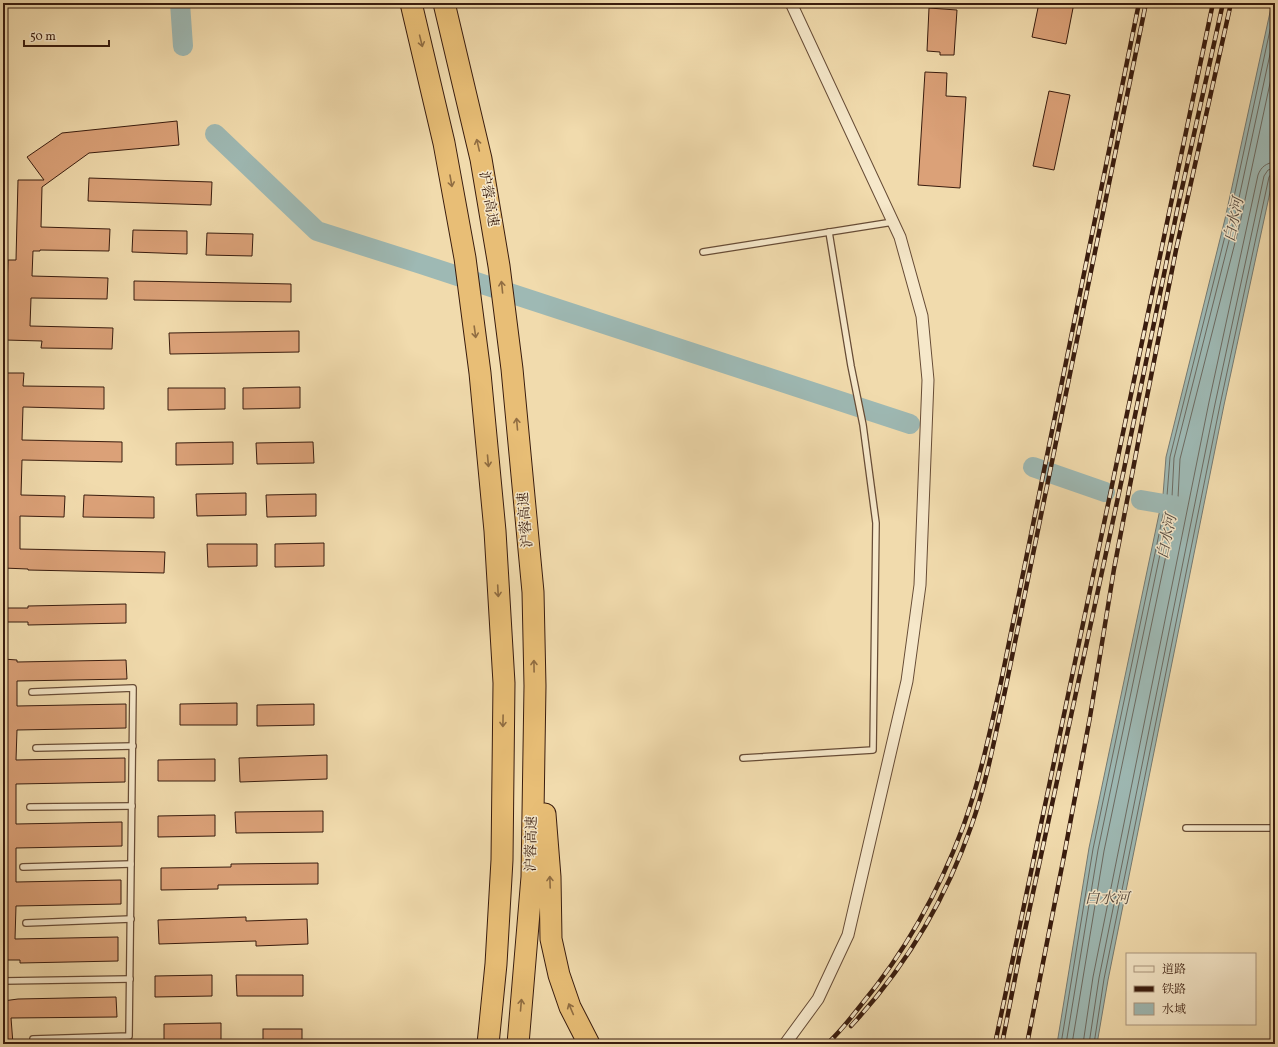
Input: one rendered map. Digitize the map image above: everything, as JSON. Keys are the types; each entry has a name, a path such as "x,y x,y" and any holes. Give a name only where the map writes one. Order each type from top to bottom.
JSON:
{"highway":[{"path":"411,3 444,143 465,258 480,373 495,531 504,684 502,860 496,964 488,1044"},
{"name":"沪蓉高速","path":"444,3 481,159 500,266 512,369 532,584 535,686 532,877 518,1044"},
{"path":"535,686 550,877 551,940 559,975 570,1007 588,1044"}],"street":[{"path":"785,1044 818,999 848,935 907,681 920,585 928,380 922,316 900,237 791,3"}],"lane":[{"path":"703,252 893,222"},
{"path":"743,758 873,750 876,523 863,425 851,366 829,232"},
{"path":"32,692 133,688 129,1036 33,1039"},
{"path":"36,748 133,746"},
{"path":"30,807 132,806"},
{"path":"1186,828 1275,828"},
{"path":"23,867 132,864"},
{"path":"26,924 131,919"},
{"path":"3,981 130,979"}],"water":[{"name":"白水河","path":"1272,3 1275,3 1275,169 1224,405 1108,980 1097,1044 1057,1044 1089,848 1163,495 1166,457 1225,219"}],"building":[{"path":"1039,3 1074,3 1066,44 1032,37"},
{"path":"929,8 957,10 954,55 940,55 940,52 927,51"},
{"path":"925,72 947,73 946,96 966,97 960,188 918,185"},
{"path":"1049,91 1070,95 1054,170 1033,166"},
{"path":"177,121 179,145 89,153 42,187 41,227 110,229 109,251 33,251 32,276 108,278 107,299 31,298 30,326 113,328 112,349 41,348 42,341 5,340 8,260 16,260 18,180 44,180 27,157 62,133"},
{"path":"89,178 212,182 211,205 88,201"},
{"path":"133,230 187,231 187,254 132,252"},
{"path":"207,233 253,234 252,256 206,255"},
{"path":"134,281 291,284 291,302 134,300"},
{"path":"299,331 299,352 170,354 169,333"},
{"path":"3,373 24,373 23,386 104,387 104,409 23,407 22,440 122,442 122,462 22,460 21,495 65,496 64,517 20,516 20,549 165,552 164,573 28,570 3,568"},
{"path":"300,387 300,408 243,409 243,388"},
{"path":"168,388 225,388 225,409 168,410"},
{"path":"233,442 233,464 176,465 176,443"},
{"path":"313,442 314,463 257,464 256,443"},
{"path":"246,493 246,515 197,516 196,494"},
{"path":"316,494 316,516 267,517 266,495"},
{"path":"84,495 154,497 154,518 83,517"},
{"path":"324,543 324,566 275,567 275,544"},
{"path":"207,544 257,544 257,566 208,567"},
{"path":"126,604 126,623 28,625 28,622 3,622 3,608"},
{"path":"3,659 17,660 17,662 126,660 127,679 17,681 17,706 126,704 126,728 17,730 16,760 125,758 125,782 16,784 16,824 122,822 122,846 16,848 16,882 121,880 121,904 16,906 15,939 118,937 118,961 20,963 20,960 3,960"},
{"path":"237,703 237,725 180,725 180,704"},
{"path":"314,704 314,725 257,726 257,705"},
{"path":"327,755 327,779 240,782 239,758"},
{"path":"215,759 215,781 158,781 158,760"},
{"path":"323,811 323,832 236,833 235,812"},
{"path":"215,815 215,836 158,837 158,816"},
{"path":"318,863 318,884 218,885 218,889 161,890 161,868 231,867 231,864"},
{"path":"246,917 246,921 307,919 308,944 256,946 256,941 159,944 158,920"},
{"path":"212,975 212,996 155,997 155,976"},
{"path":"236,975 303,975 303,996 237,996"},
{"path":"116,997 117,1017 11,1018 13,1044 3,1044 3,1001 18,999"},
{"path":"221,1023 221,1044 164,1044 164,1024"},
{"path":"263,1029 302,1029 302,1044 263,1044"}],"waterway":[{"path":"180,3 183,46"},
{"path":"215,134 317,231 910,424"},
{"path":"1033,467 1105,492"},
{"path":"1141,500 1176,506"}],"railway":[{"path":"827,1044 845,1025 877,985 920,920 954,851 975,791 1001,682 1139,3"},
{"path":"851,1026 889,981 922,932 950,879 962,852 982,791 1005,691 1146,3"},
{"path":"995,1044 1213,3"},
{"path":"1002,1044 1019,958 1123,474 1177,211 1223,3"},
{"path":"1027,1044 1090,717 1114,569 1143,417 1176,250 1231,3"}]}
